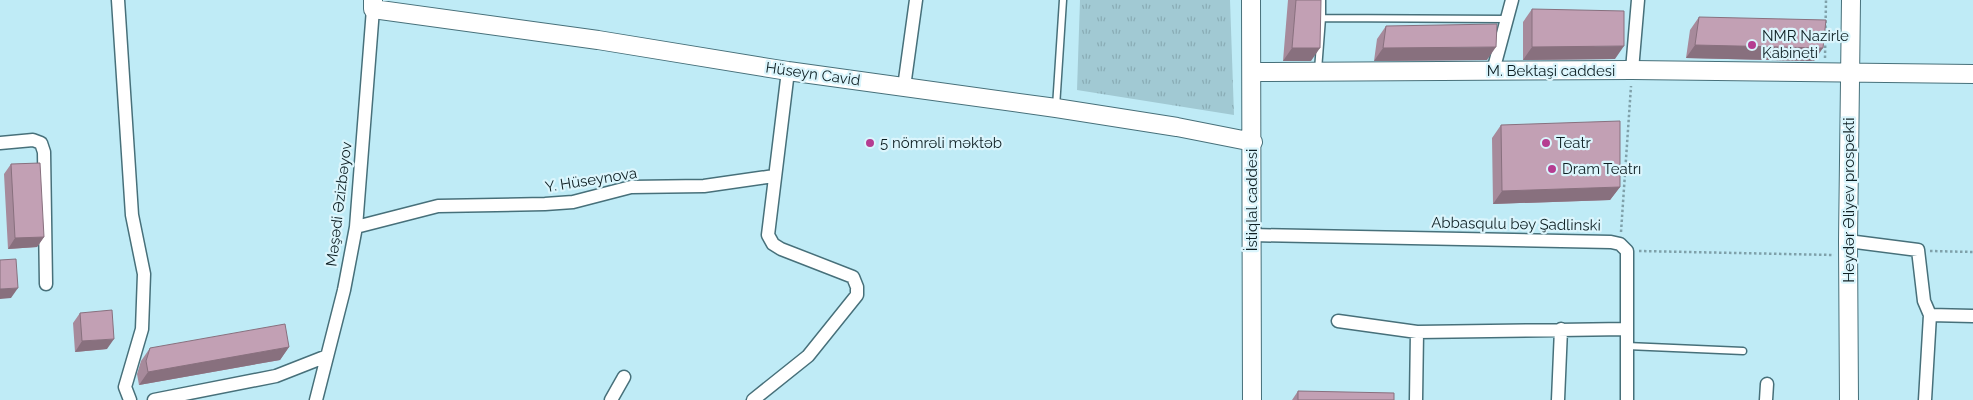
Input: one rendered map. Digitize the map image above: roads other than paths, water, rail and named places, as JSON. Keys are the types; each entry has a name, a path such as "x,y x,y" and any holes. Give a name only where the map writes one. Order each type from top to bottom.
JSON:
{"main road":[{"name":"İstiqlal caddesi","path":"1251,0 1252,400"},
{"name":"Heydər Əliyev prospekti","path":"1849,400 1848,248 1851,0"},
{"name":"Hüseyn Cavid","path":"373,4 788,71 1056,108 1176,127 1252,142"},
{"name":"M. Bektaşi caddesi","path":"1252,72 1632,70 1849,71 1973,74"}],"street":[{"path":"118,0 132,215 144,274 142,329 125,387 130,400"},
{"path":"904,87 916,0"},
{"path":"1493,71 1512,0"},
{"path":"1632,70 1638,0"},
{"name":"Məşədi Əzizbəyov","path":"316,400 344,290 356,227 373,4"},
{"path":"753,400 808,356 857,295 857,287 853,277 780,249 773,244 768,235 788,71"},
{"path":"0,143 33,140 40,143 44,152 46,284"},
{"name":"Y. Hüseynova","path":"356,227 438,206 573,202 631,188 704,186 774,176"},
{"name":"Abbasqulu bəy Şadlinski","path":"1252,235 1601,242 1624,248 1626,329"},
{"path":"1848,248 1918,250 1924,301 1930,315 1925,400"},
{"path":"1930,315 1973,316"},
{"path":"1338,321 1417,332 1626,329 1627,400"},
{"path":"1558,400 1560,329"},
{"path":"1416,400 1417,332"},
{"path":"154,400 276,376 327,356"},
{"path":"611,400 624,377"},
{"path":"1766,400 1767,384"}],"lane":[{"path":"1056,108 1063,0"},
{"path":"1318,71 1322,0"},
{"path":"1322,18 1506,19"},
{"path":"1627,346 1743,351"}],"place":[{"name":"NMR Nazirle Kabineti","path":"1752,45"},
{"name":"5 nömrəli məktəb","path":"870,143"},
{"name":"Teatr","path":"1546,143"},
{"name":"Dram Teatrı","path":"1552,169"}]}
